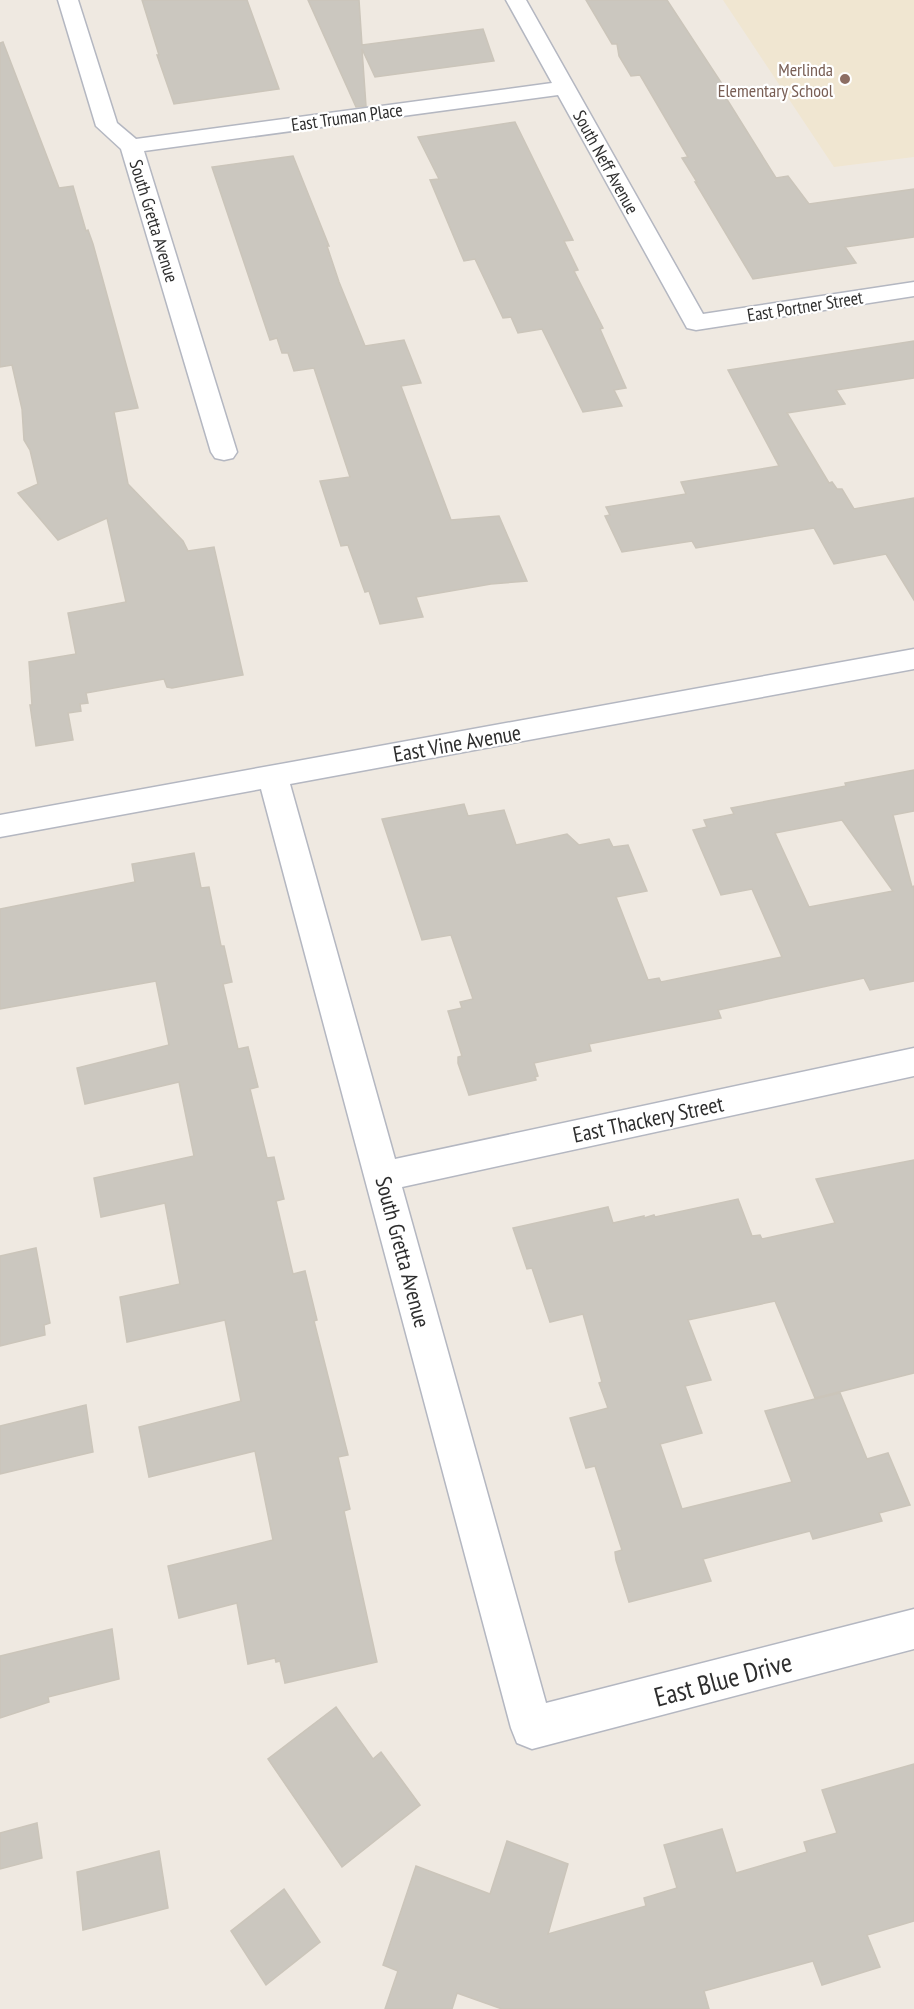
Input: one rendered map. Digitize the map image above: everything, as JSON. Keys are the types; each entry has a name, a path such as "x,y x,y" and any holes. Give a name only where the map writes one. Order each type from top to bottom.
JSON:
{"street":[{"name":"South Gretta Avenue","path":"68,0 107,126 131,146 224,452"},
{"name":"South Neff Avenue","path":"516,0 696,323"},
{"name":"East Truman Place","path":"131,146 564,88"},
{"name":"East Portner Street","path":"696,323 914,289"},
{"name":"East Vine Avenue","path":"0,826 914,659"},
{"name":"South Gretta Avenue","path":"273,777 532,1728"},
{"name":"East Thackery Street","path":"382,1177 914,1062"},
{"name":"East Blue Drive","path":"532,1728 914,1629"}],"shaded area":[{"name":"Merlinda Elementary School","path":"723,0 914,0 914,157 834,167"}],"building":[{"path":"142,0 247,0 279,89 174,104 157,55 159,55"},
{"path":"308,0 359,0 362,45 483,29 494,61 375,77 362,49 366,106 356,107"},
{"path":"586,0 667,0 728,93 723,93 776,178 788,176 809,204 914,189 914,237 845,247 856,263 753,279 695,182 697,182 682,158 688,157 640,75 631,76 619,56 617,44 612,44"},
{"path":"3,42 59,188 73,186 86,231 88,230 93,244 138,408 114,412 128,484 183,541 188,551 214,547 243,675 172,688 167,687 164,679 86,693 88,703 80,704 81,711 68,713 73,740 36,746 30,705 32,705 29,662 76,654 68,613 126,602 107,518 58,540 18,493 38,484 30,450 24,440 22,409 12,365 0,367 0,43"},
{"path":"515,122 573,240 564,241 578,270 574,271 603,328 600,329 626,388 614,390 622,406 583,412 542,329 518,333 511,317 503,318 475,259 464,261 430,180 439,179 418,137"},
{"path":"293,156 365,346 404,340 421,383 401,386 451,520 499,516 527,581 491,584 416,597 423,617 380,624 369,591 365,592 348,545 341,546 320,481 350,477 314,368 294,371 288,353 282,353 277,338 270,340 212,167"},
{"path":"914,341 914,378 836,390 845,404 787,413 829,483 832,482 837,489 842,489 854,509 914,498 914,600 886,554 834,564 814,528 696,548 692,541 622,552 605,516 610,515 606,507 686,494 681,482 779,466 728,370"},
{"path":"914,770 914,811 893,815 912,887 914,886 914,981 870,990 864,978 718,1010 721,1018 589,1044 591,1051 534,1063 538,1076 535,1077 536,1080 469,1095 458,1063 458,1057 462,1056 448,1011 462,1008 460,1002 473,999 451,935 422,940 382,819 464,804 468,816 504,810 516,845 567,834 579,845 609,839 613,847 628,845 647,891 616,897 648,980 659,978 661,982 782,957 752,889 721,895 693,830 707,827 704,820 734,814 731,808 846,786 845,783","holes":["842,820 893,891 809,907 775,833"]},
{"path":"194,853 201,888 209,887 221,946 224,946 232,982 223,984 238,1049 248,1047 258,1087 250,1089 267,1158 274,1157 284,1199 276,1201 293,1274 305,1271 317,1320 314,1321 348,1455 338,1457 350,1509 344,1511 377,1662 285,1683 280,1661 276,1662 275,1658 248,1664 237,1603 179,1618 168,1566 273,1540 255,1451 149,1477 139,1427 241,1401 225,1320 127,1342 120,1297 180,1284 165,1203 101,1217 94,1178 194,1156 179,1082 85,1104 77,1068 169,1045 156,981 0,1009 0,909 135,882 132,864"},
{"path":"914,1160 914,1373 815,1398 775,1301 688,1320 711,1380 685,1386 702,1433 660,1444 682,1509 792,1482 765,1411 840,1393 867,1459 888,1453 910,1505 879,1513 882,1521 813,1539 810,1531 703,1559 711,1581 629,1602 616,1560 615,1552 622,1550 595,1466 586,1468 570,1418 608,1408 599,1383 602,1382 583,1314 550,1322 532,1268 527,1269 513,1228 608,1207 613,1223 644,1216 644,1218 654,1215 655,1217 738,1199 752,1236 760,1235 762,1239 835,1223 816,1179"},
{"path":"36,1248 50,1323 44,1325 45,1335 0,1346 0,1256"},
{"path":"86,1405 93,1452 0,1474 0,1426"},
{"path":"112,1629 119,1679 48,1697 49,1702 0,1718 0,1656"},
{"path":"336,1707 373,1759 381,1752 420,1805 342,1867 268,1759"},
{"path":"914,1764 914,1921 867,1935 880,1967 822,1985 813,1961 704,1991 709,2009 502,2009 457,1993 452,2009 385,2009 398,1971 383,1965 416,1866 490,1894 507,1841 568,1864 548,1934 646,1906 644,1898 677,1888 664,1845 722,1829 736,1873 807,1852 804,1842 837,1833 822,1790"},
{"path":"37,1823 42,1858 0,1869 0,1833"},
{"path":"159,1851 168,1908 83,1930 77,1872"},
{"path":"284,1889 320,1942 266,1985 231,1931"}],"place":[{"name":"Merlinda Elementary School","path":"845,79"}]}
